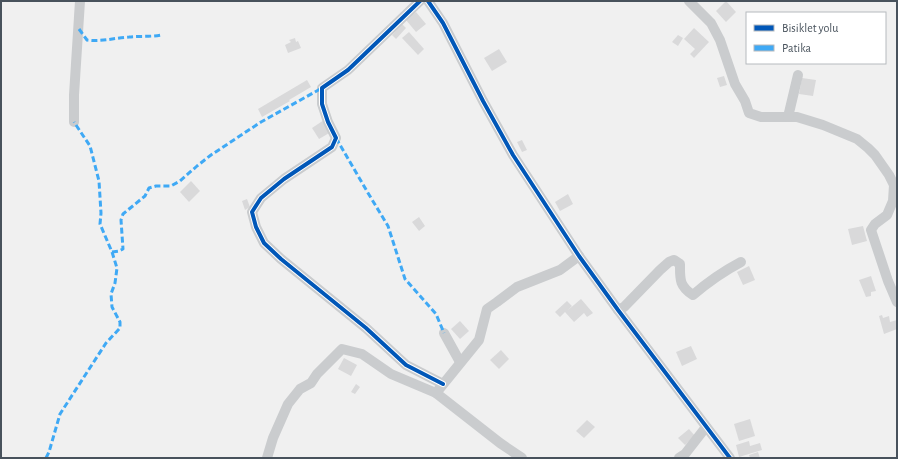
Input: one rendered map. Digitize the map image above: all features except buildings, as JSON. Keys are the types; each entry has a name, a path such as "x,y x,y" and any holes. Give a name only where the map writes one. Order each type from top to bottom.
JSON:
{"street":[{"path":"74,122 74,95 80,1"},
{"path":"420,1 348,70 322,88 322,104 328,122 336,138 332,147 284,179 261,198 252,212 256,227 264,243 281,259 366,328 406,365 443,384"},
{"path":"428,1 443,23 482,101 513,155 579,256 730,458"},
{"path":"689,1 711,23 720,40 735,84 745,101 749,113 761,117 797,117 823,125 857,139 875,155 889,175 894,185 893,201 886,214 871,230 888,282 897,302"},
{"path":"788,117 798,75"},
{"path":"436,393 479,340 487,309 517,287 560,270 579,256"},
{"path":"618,310 624,307 660,270 669,262 674,260 680,264 682,285 686,291 693,295 704,285 741,262"},
{"path":"444,333 460,362"},
{"path":"267,458 273,438 288,404 300,389 311,383 317,374 342,349 362,354 391,374 436,393 500,443 522,458"},
{"path":"679,458 685,454 706,427"}],"marked path":[{"path":"79,29 87,40 161,35"},
{"path":"112,252 123,249 121,220 123,214 145,196 149,188 156,186 171,186 180,181 211,155 261,122 322,88"},
{"path":"46,458 60,414 106,343 120,328 120,322 112,307 111,294 115,283 117,268 100,224 101,213 99,181 90,146 74,122"},
{"path":"336,138 388,226 405,279 436,314 444,333"}],"cycle path":[{"path":"420,1 348,70 322,88 322,104 328,122 336,138 332,147 284,179 261,198 252,212 256,227 264,243 281,259 366,328 406,365 443,384"},
{"path":"428,1 443,23 483,101 513,155 579,256 730,458"}]}
